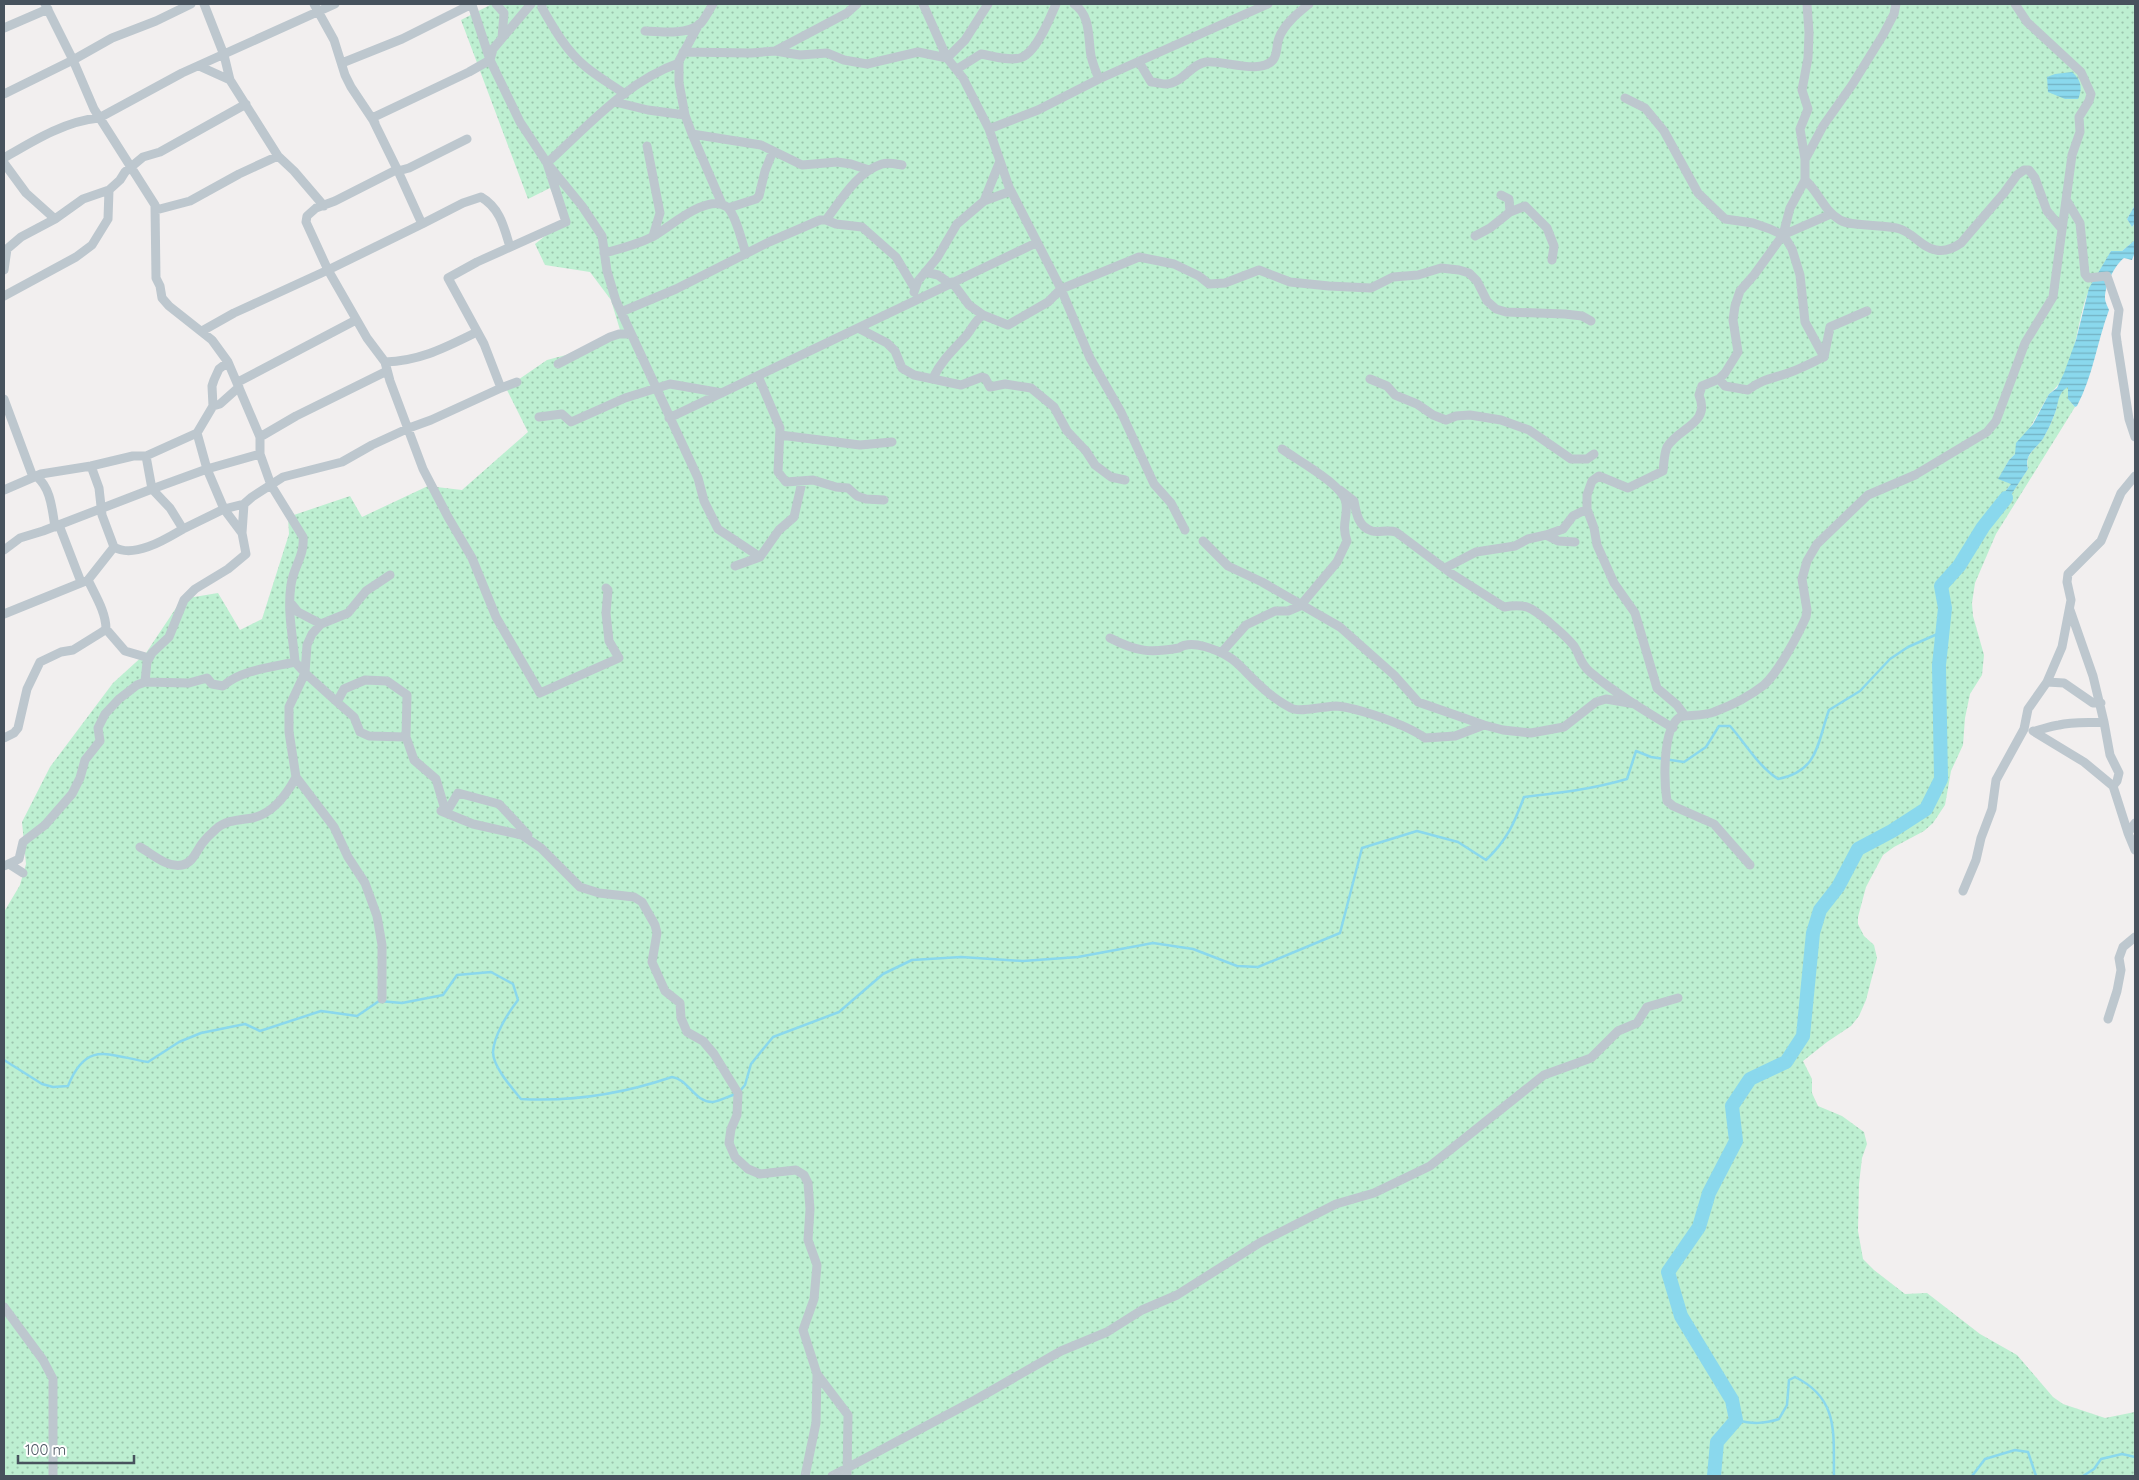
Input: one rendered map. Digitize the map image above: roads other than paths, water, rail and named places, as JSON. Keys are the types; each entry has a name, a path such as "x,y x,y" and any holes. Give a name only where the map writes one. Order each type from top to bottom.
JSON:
{"street":[{"path":"4,94 74,60 112,38 156,21 191,4"},
{"path":"204,4 224,55 230,80 278,156 294,171 324,206"},
{"path":"4,158 36,140 68,126 86,119 100,118 161,83 224,55 316,8 334,4"},
{"path":"342,63 402,39 472,4 490,60 520,122 547,163 582,206 602,236 611,286 621,312 698,478 704,501 718,529 760,557"},
{"path":"496,4 504,13 502,38"},
{"path":"372,118 469,72 490,60 493,49 531,4"},
{"path":"542,4 542,8 559,37 576,57 585,66 625,94"},
{"path":"713,4 683,52 679,63 679,83 692,134 746,254"},
{"path":"775,51 832,22 857,4"},
{"path":"947,58 965,40 988,4"},
{"path":"957,69 981,54 1013,59 1019,59 1027,55 1049,23 1056,4"},
{"path":"1074,4 1083,14 1090,34 1091,58 1099,79"},
{"path":"989,129 1038,110 1099,79 1268,4"},
{"path":"1139,62 1151,82 1166,84 1183,78 1195,67 1206,62 1258,66 1267,64 1274,59 1278,39 1285,26 1309,4"},
{"path":"1685,716 1677,705 1657,688 1635,613 1614,582 1597,545 1594,528 1587,509 1588,495 1592,481 1597,477 1611,480 1628,488 1663,471 1666,449 1701,413 1703,404 1699,395 1702,386 1719,379 1729,368 1738,352 1733,320 1740,291 1783,235 1790,208 1805,180 1806,159 1800,129 1808,108 1802,90 1809,41 1806,4"},
{"path":"1806,159 1823,126 1883,35 1894,14 1896,4"},
{"path":"1750,866 1714,824 1673,806 1667,801 1665,784 1667,740 1673,728 1680,718 1685,716 1698,717 1713,713 1759,689 1772,676 1806,617 1807,610 1802,579 1807,561 1817,544 1860,502 1877,490 1915,475 1987,432 1996,421 2025,343 2053,297 2072,155 2080,132 2079,117 2090,98 2090,89 2081,72 2032,27 2015,4"},
{"path":"922,5 947,58 957,69 989,129 1011,191 1061,289 1090,358 1125,420 1154,484 1171,503 1185,530"},
{"path":"4,28 46,6 74,60 94,109 130,168 147,191 156,210 156,278 160,286 162,298 212,340 228,362 260,437 260,454 271,486 303,537 304,547 290,587 290,623 296,662 305,673 354,717 360,732 369,736 406,737"},
{"path":"316,8 334,40 351,87 372,118 422,224"},
{"path":"645,31 676,31 699,24"},
{"path":"683,52 751,53 775,51 800,55 827,53 844,60 867,64 918,52 947,58"},
{"path":"547,163 625,94 653,74 679,63"},
{"path":"200,66 230,80"},
{"path":"1625,98 1645,108 1664,131 1698,193 1725,219 1753,223 1783,235 1792,248 1800,275 1805,322 1824,357"},
{"path":"615,102 648,110 686,115"},
{"path":"4,270 7,249 21,237 55,219 83,199 108,190 143,157 160,152 246,104"},
{"path":"692,134 761,146 802,165 837,162 869,170"},
{"path":"468,139 409,168 397,170 324,206 316,208 307,216 306,222 328,270 356,320 386,366 423,469 472,558 496,617 540,692 619,658 609,641 606,612 608,590 606,588"},
{"path":"647,146 660,213 653,236"},
{"path":"604,253 630,246 653,236 706,204 716,202 725,206 756,199 759,196 765,171 773,151"},
{"path":"156,210 190,201 239,174 278,156"},
{"path":"984,201 1000,161"},
{"path":"4,163 26,193 55,219"},
{"path":"501,388 478,332 448,278 477,262 566,222 547,163"},
{"path":"826,220 869,170 883,163 902,165"},
{"path":"1805,180 1813,187 1821,203 1831,214 1842,221 1900,229 1933,250 1949,250 1961,243 2004,193 2016,175 2029,170 2035,178 2046,212 2062,229"},
{"path":"4,296 76,257 92,245 108,219 108,190"},
{"path":"912,302 915,289 925,272 937,258 957,224 984,201 1011,191"},
{"path":"1501,195 1509,199 1510,212"},
{"path":"202,332 234,313 328,270 463,203 481,197 494,207 499,214 510,247"},
{"path":"2067,201 2080,223 2086,276 2093,278 2103,275 2107,276 2118,306 2118,342 2129,419 2135,437"},
{"path":"1475,236 1490,228 1510,212 1525,206 1547,228 1554,246 1552,260"},
{"path":"1783,235 1831,214"},
{"path":"621,312 676,289 815,221 826,220 836,224 862,228 896,256 915,289"},
{"path":"669,418 950,282 1036,243"},
{"path":"925,272 938,275 950,282 969,305 984,315 1008,325 1048,302 1061,289 1139,257 1174,264 1199,276 1209,284 1225,283 1259,270 1290,282 1371,288 1393,277 1418,275 1441,268 1459,270 1469,273 1477,281 1487,301 1496,309 1506,312 1582,316 1591,321"},
{"path":"1824,357 1830,327 1867,311"},
{"path":"933,378 947,355 967,335 978,318 984,315"},
{"path":"213,406 220,404 238,385 356,320"},
{"path":"858,328 893,347 901,366 906,372 914,375 961,385 982,377 985,378 990,387 1005,384 1031,388 1054,407 1068,431 1086,451 1095,466 1111,477 1125,480"},
{"path":"260,437 386,366 409,361 444,349 478,332"},
{"path":"558,364 610,337 630,334"},
{"path":"1719,379 1725,386 1748,390 1770,377 1792,372 1824,357"},
{"path":"4,490 34,477 70,468 91,466 133,456 146,456 197,433 213,406 212,386 219,369 228,362"},
{"path":"758,376 780,428 778,472 786,482 813,480 836,487 844,487 857,496 866,499 884,500"},
{"path":"1370,379 1387,386 1395,395 1417,404 1439,418 1446,420 1456,416 1470,415 1501,420 1529,430 1571,460 1587,459 1594,454"},
{"path":"91,466 99,488 101,510 114,547 120,550 147,548 224,509 244,504 283,478 342,462 372,445 409,428 517,382"},
{"path":"539,417 562,414 572,422 625,398 656,390 670,384 722,393"},
{"path":"4,399 34,477 43,481 57,526 105,616 106,629 125,651 149,658"},
{"path":"197,433 207,469 224,509 242,533"},
{"path":"780,435 860,445 892,442"},
{"path":"1282,450 1354,501 1356,516 1361,524 1372,532 1387,529 1396,532 1452,574 1504,606 1513,605 1535,610 1563,632 1575,648 1579,661 1590,672 1673,728"},
{"path":"4,550 20,538 101,510 207,469 260,454"},
{"path":"146,456 152,489 170,508 183,529"},
{"path":"1963,891 1976,860 1981,838 1992,809 1996,780 2024,729 2028,709 2047,682 2062,647 2070,610 2071,597 2067,582 2068,574 2101,541 2121,493 2135,476"},
{"path":"735,566 760,557 779,530 794,517 802,482"},
{"path":"1221,653 1234,637 1252,621 1274,611 1288,611 1300,606 1336,562 1347,540 1343,528 1346,501 1340,490"},
{"path":"145,682 145,669 149,658 169,637 184,600 195,588 228,569 246,554 242,533 244,504"},
{"path":"1445,568 1476,552 1515,546 1528,539 1563,529 1573,516 1587,509"},
{"path":"1546,535 1558,541 1575,542"},
{"path":"1203,541 1228,566 1262,582 1300,606 1340,627 1394,675 1418,702 1484,725 1503,730 1531,733 1564,727 1596,702 1606,698 1635,704"},
{"path":"4,614 85,581 114,547"},
{"path":"382,999 382,945 377,916 365,883 348,857 334,827 296,777 289,732 289,707 305,673 307,645 310,638 321,624 348,613 366,592 390,575"},
{"path":"290,602 298,612 321,624"},
{"path":"2070,610 2101,703 2110,755 2119,773 2117,782 2113,786"},
{"path":"4,738 14,733 18,728 27,689 40,662 61,652 72,650 106,629"},
{"path":"1110,638 1141,652 1154,653 1182,646 1203,646 1221,653 1231,658 1272,697 1293,710 1337,706 1393,722 1425,738 1455,736 1484,725"},
{"path":"6,865 19,859 23,842 55,815 77,786 82,766 100,742 98,728 105,714 119,699 145,682 188,683 207,678 212,684 223,686 229,680 296,662"},
{"path":"337,702 344,689 365,680 387,681 407,695 406,737 414,760 436,779 443,812"},
{"path":"2047,682 2064,683 2093,703 2101,703"},
{"path":"2035,731 2061,724 2104,722"},
{"path":"2024,729 2035,731 2084,762 2113,786 2135,850"},
{"path":"140,847 165,863 182,865 191,860 204,840 222,824 255,818 272,808 286,796 296,777"},
{"path":"443,812 458,793 499,804 566,874"},
{"path":"443,812 473,824 522,834 541,848 580,887 599,893 634,897 642,902 657,933 652,962 664,991 680,1003 681,1018 687,1032 703,1041 714,1054 738,1093 737,1115 731,1128 729,1143 735,1157 748,1169 760,1174 796,1170 804,1175 808,1183 810,1209 808,1240 817,1265 814,1299 803,1330 817,1374 848,1416 847,1472"},
{"path":"2128,833 2135,824"},
{"path":"6,865 23,873"},
{"path":"2108,1019 2117,991 2123,947 2135,937"},
{"path":"832,1476 847,1472 1061,1351 1107,1332 1142,1310 1177,1295 1261,1242 1336,1204 1374,1193 1430,1166 1544,1075 1590,1058 1618,1032 1637,1023 1648,1007 1678,998"},
{"path":"4,1307 43,1360 53,1379 53,1476"},
{"path":"805,1476 816,1423 817,1374"}],"water":[{"path":"2072,72 2080,84 2078,99 2065,99 2048,92 2047,77"},
{"path":"2135,205 2135,223 2132,227 2127,219"},
{"path":"2135,240 2135,252 2132,260 2124,258 2108,282 2105,298 2109,310 2087,383 2077,406 2075,407 2068,399 2068,387 2064,389 2060,395 2048,430 2030,454 2027,463 2028,469 2003,507 1993,514 1986,523 1977,548 1974,546 1960,566 1946,580 1947,603 1941,589 1940,580 1959,560 1971,535 2011,484 1998,479 2009,460 2015,454 2016,443 2033,424 2049,394 2057,388 2076,340 2089,288 2111,251 2122,251"}],"waterway":[{"path":"1714,1476 1717,1442 1736,1420 1732,1400 1681,1316 1668,1272 1699,1227 1709,1193 1736,1141 1732,1106 1750,1079 1786,1062 1803,1036 1813,933 1820,910 1838,887 1858,849 1892,831 1926,809 1941,779 1939,665 1945,608 1941,586 1959,566 1983,527 2006,498"},
{"path":"740,1091 745,1085 751,1064 773,1037 839,1012 883,974 912,960 961,957 1023,961 1078,957 1153,943 1193,949 1237,966 1258,967 1340,933 1362,848 1417,831 1458,842 1486,860 1509,831 1524,797 1589,788 1627,779 1636,751 1651,757 1684,762 1706,747 1719,726 1730,726 1758,761 1778,779 1791,775 1802,769 1814,754 1829,710 1860,691 1890,659 1908,647 1942,632"},
{"path":"4,1060 42,1084 53,1087 68,1086 75,1071 91,1056 100,1054 111,1055 148,1062 179,1042 201,1033 245,1024 260,1031 321,1011 357,1016 379,1001 402,1003 443,995 457,975 491,972 513,984 518,1000 499,1032 493,1052 499,1071 521,1099 541,1100 598,1096 672,1077 683,1082 701,1099 707,1101 713,1102 736,1094"},
{"path":"1736,1420 1758,1423 1779,1419 1787,1405 1789,1380 1795,1377 1810,1386 1827,1407 1833,1432 1834,1476"},
{"path":"1972,1476 1985,1459 2015,1450 2028,1452 2036,1476"},
{"path":"2083,1476 2094,1469 2101,1459 2122,1454 2135,1457"}]}
